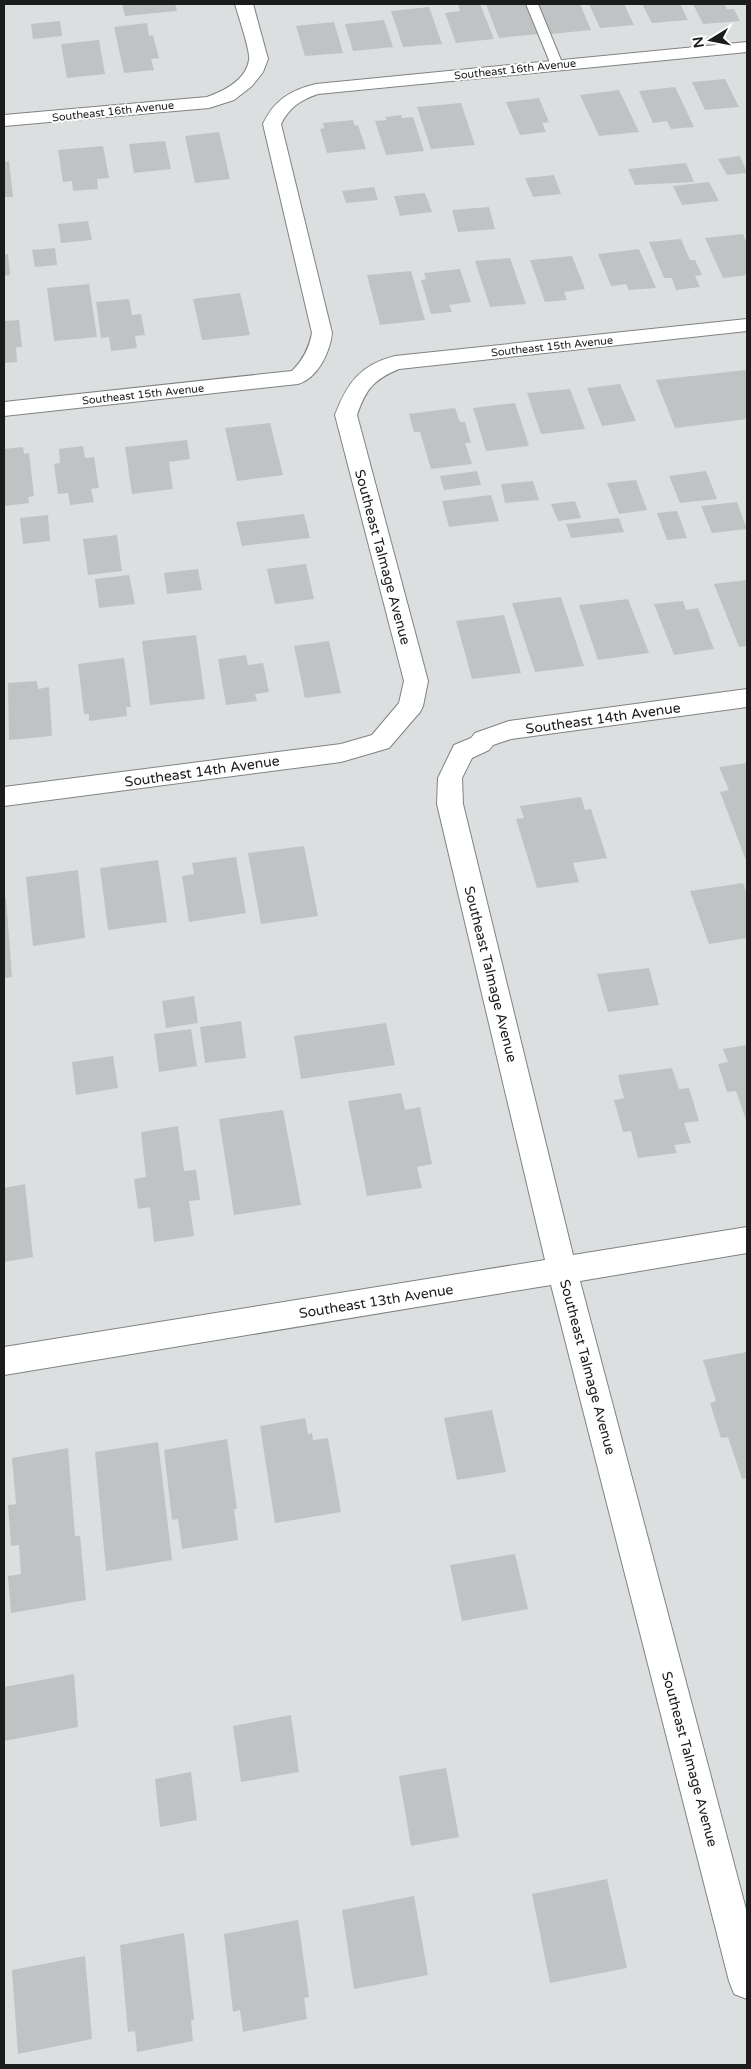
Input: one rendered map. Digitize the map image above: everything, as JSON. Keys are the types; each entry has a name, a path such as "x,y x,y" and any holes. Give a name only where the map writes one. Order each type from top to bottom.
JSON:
{"street":[{"name":"Southeast 16th Avenue","path":"4,121 209,102 228,96 246,82 254,72 259,60 244,4"},
{"name":"Southeast 16th Avenue","path":"308,367 320,348 322,333 272,124 277,112 286,101 298,94 316,89 747,47"},
{"name":"Southeast 15th Avenue","path":"361,382 377,370 395,363 747,324"},
{"name":"Southeast 15th Avenue","path":"4,409 298,377 308,367"},
{"name":"Southeast Talmage Avenue","path":"361,382 353,395 346,415 416,681 411,706 393,729"},
{"name":"Southeast 14th Avenue","path":"463,752 480,744 484,739 509,730 747,698"},
{"name":"Southeast 14th Avenue","path":"4,797 341,753 380,742 393,729"},
{"name":"Southeast Talmage Avenue","path":"463,752 450,778 450,804 562,1270 747,1981"},
{"name":"Southeast 13th Avenue","path":"4,1361 747,1240"}],"lane":[{"path":"532,4 557,65"}],"building":[{"path":"122,4 175,4 177,11 125,16"},
{"path":"458,4 480,4 494,39 456,43 445,13 460,11"},
{"path":"486,4 525,4 539,34 499,38"},
{"path":"539,4 580,4 591,30 551,34"},
{"path":"589,4 624,4 634,25 600,28"},
{"path":"642,4 680,4 688,20 652,23"},
{"path":"693,4 724,4 727,9 734,9 740,21 703,24"},
{"path":"429,7 442,44 403,47 391,11"},
{"path":"384,20 393,47 353,51 345,24"},
{"path":"60,21 62,36 33,39 31,24"},
{"path":"334,22 343,53 305,56 296,26"},
{"path":"147,23 149,36 153,35 159,58 151,59 154,70 124,73 114,27"},
{"path":"99,40 105,74 67,78 61,44"},
{"path":"725,79 739,107 705,110 692,82"},
{"path":"675,87 694,127 671,129 667,121 653,123 639,91"},
{"path":"619,90 639,132 599,136 580,95"},
{"path":"539,98 549,122 542,123 546,132 520,135 506,102"},
{"path":"461,103 475,145 431,149 417,107"},
{"path":"401,115 402,118 413,117 424,151 386,155 375,121 387,120 385,117"},
{"path":"353,120 355,126 358,125 366,149 327,153 320,129 324,128 323,123"},
{"path":"219,132 230,179 195,183 185,136"},
{"path":"165,141 171,169 134,173 129,144"},
{"path":"103,146 109,178 97,179 98,189 73,191 72,181 63,182 58,150"},
{"path":"740,156 747,173 727,175 718,159"},
{"path":"9,161 13,197 4,197 4,162"},
{"path":"686,163 694,182 635,185 628,169"},
{"path":"554,175 561,194 533,197 525,178"},
{"path":"709,182 719,201 682,205 673,186"},
{"path":"374,187 378,200 346,203 342,191"},
{"path":"425,193 432,212 400,216 394,196"},
{"path":"489,207 495,229 458,232 452,210"},
{"path":"88,221 92,240 61,243 58,224"},
{"path":"743,234 747,244 747,275 723,278 705,238"},
{"path":"681,239 690,260 695,260 702,275 695,276 700,287 676,290 672,278 664,278 649,242"},
{"path":"55,248 57,265 35,267 32,250"},
{"path":"639,249 656,288 629,290 626,284 611,286 598,254"},
{"path":"8,254 10,275 4,276 4,255"},
{"path":"572,256 585,289 564,292 567,300 545,302 530,260"},
{"path":"510,258 526,304 490,307 475,261"},
{"path":"460,269 471,302 449,305 452,312 431,314 421,280 426,279 424,273"},
{"path":"411,271 425,320 380,325 367,275"},
{"path":"89,284 97,337 54,341 47,288"},
{"path":"240,293 250,335 202,340 193,299"},
{"path":"129,299 132,315 141,314 145,335 135,336 137,348 111,351 109,337 101,338 96,302"},
{"path":"19,320 22,347 16,347 17,362 4,363 4,321"},
{"path":"746,370 747,419 675,428 656,380"},
{"path":"620,384 636,421 602,426 587,388"},
{"path":"570,389 585,429 541,434 527,393"},
{"path":"515,403 529,446 486,451 473,408"},
{"path":"455,408 460,422 465,422 471,443 465,443 472,464 431,469 420,432 414,432 409,414"},
{"path":"270,423 283,475 237,481 225,428"},
{"path":"187,440 190,459 169,462 173,489 132,494 125,447"},
{"path":"83,446 85,458 94,457 99,488 91,489 94,502 70,505 68,493 58,494 54,464 60,463 59,449"},
{"path":"23,447 24,454 29,453 34,496 28,497 29,503 4,506 4,449"},
{"path":"477,471 481,485 444,490 440,476"},
{"path":"706,471 717,499 680,503 669,476"},
{"path":"636,480 647,510 619,514 607,483"},
{"path":"533,481 539,500 505,503 501,484"},
{"path":"491,495 499,521 449,527 442,501"},
{"path":"575,501 581,518 558,521 551,504"},
{"path":"737,502 747,529 712,533 701,506"},
{"path":"677,511 687,538 667,540 657,513"},
{"path":"304,514 310,538 242,546 236,522"},
{"path":"48,515 50,541 23,544 20,518"},
{"path":"619,518 624,532 571,538 566,524"},
{"path":"117,535 122,571 88,575 83,539"},
{"path":"306,564 314,599 275,604 267,569"},
{"path":"198,569 202,590 167,594 164,573"},
{"path":"129,575 135,604 99,608 95,579"},
{"path":"747,580 747,646 739,647 714,584"},
{"path":"561,597 584,666 535,672 512,603"},
{"path":"628,599 649,653 598,660 579,605"},
{"path":"683,601 686,610 698,608 714,649 674,655 654,604"},
{"path":"504,615 521,673 472,679 456,621"},
{"path":"196,635 205,699 150,705 142,641"},
{"path":"329,641 341,693 305,698 294,646"},
{"path":"246,655 248,665 263,663 269,692 255,694 257,701 226,705 218,659"},
{"path":"124,658 131,707 126,707 127,716 89,721 89,714 84,714 78,664"},
{"path":"37,681 38,689 49,687 52,736 9,740 8,683"},
{"path":"747,763 747,863 720,792 729,790 719,767"},
{"path":"581,797 585,810 591,809 607,858 573,863 579,882 537,888 516,819 524,818 520,806"},
{"path":"304,846 318,916 261,924 248,853"},
{"path":"236,857 246,913 189,922 182,876 194,874 192,863"},
{"path":"158,860 167,922 108,930 100,868"},
{"path":"78,870 85,938 33,946 26,877"},
{"path":"743,883 747,894 747,938 709,944 690,891"},
{"path":"4,898 6,898 12,977 4,978"},
{"path":"649,968 659,1005 608,1012 597,974"},
{"path":"194,996 198,1023 166,1028 162,1001"},
{"path":"241,1021 246,1058 205,1063 200,1027"},
{"path":"386,1023 395,1065 301,1079 294,1036"},
{"path":"191,1029 197,1066 159,1072 154,1034"},
{"path":"747,1045 747,1123 736,1091 727,1092 718,1064 728,1062 723,1049"},
{"path":"113,1056 118,1088 76,1095 72,1062"},
{"path":"672,1068 679,1089 689,1088 699,1121 684,1123 691,1143 674,1145 677,1153 638,1158 631,1131 623,1132 614,1100 624,1098 618,1075"},
{"path":"401,1093 405,1110 420,1107 432,1164 417,1167 422,1188 367,1196 348,1101"},
{"path":"283,1110 301,1205 234,1215 219,1119"},
{"path":"178,1126 184,1171 196,1170 200,1200 189,1201 194,1236 154,1242 150,1207 138,1209 134,1179 146,1177 141,1132"},
{"path":"25,1184 33,1257 4,1262 4,1188"},
{"path":"747,1352 747,1478 742,1479 728,1437 721,1438 710,1403 716,1401 703,1360"},
{"path":"492,1410 506,1472 457,1480 444,1418"},
{"path":"305,1418 308,1434 312,1433 313,1440 328,1438 341,1512 275,1523 260,1426"},
{"path":"227,1439 237,1509 234,1509 238,1540 182,1549 178,1519 172,1520 164,1450"},
{"path":"158,1442 172,1560 106,1571 95,1452"},
{"path":"68,1448 75,1536 80,1536 86,1600 11,1613 8,1576 21,1574 19,1545 11,1546 8,1505 16,1504 12,1458"},
{"path":"515,1554 528,1609 462,1621 450,1565"},
{"path":"74,1674 78,1727 4,1741 4,1687"},
{"path":"291,1715 299,1772 241,1782 233,1726"},
{"path":"446,1768 459,1837 411,1846 399,1776"},
{"path":"191,1772 197,1820 160,1827 155,1779"},
{"path":"607,1879 627,1968 550,1983 532,1894"},
{"path":"414,1896 428,1975 354,1989 342,1910"},
{"path":"298,1920 309,1997 304,1998 307,2019 243,2032 240,2010 233,2012 224,1934"},
{"path":"184,1933 194,2020 191,2020 193,2041 137,2052 135,2031 128,2032 120,1945"},
{"path":"85,1956 92,2039 18,2054 12,1970"}]}
